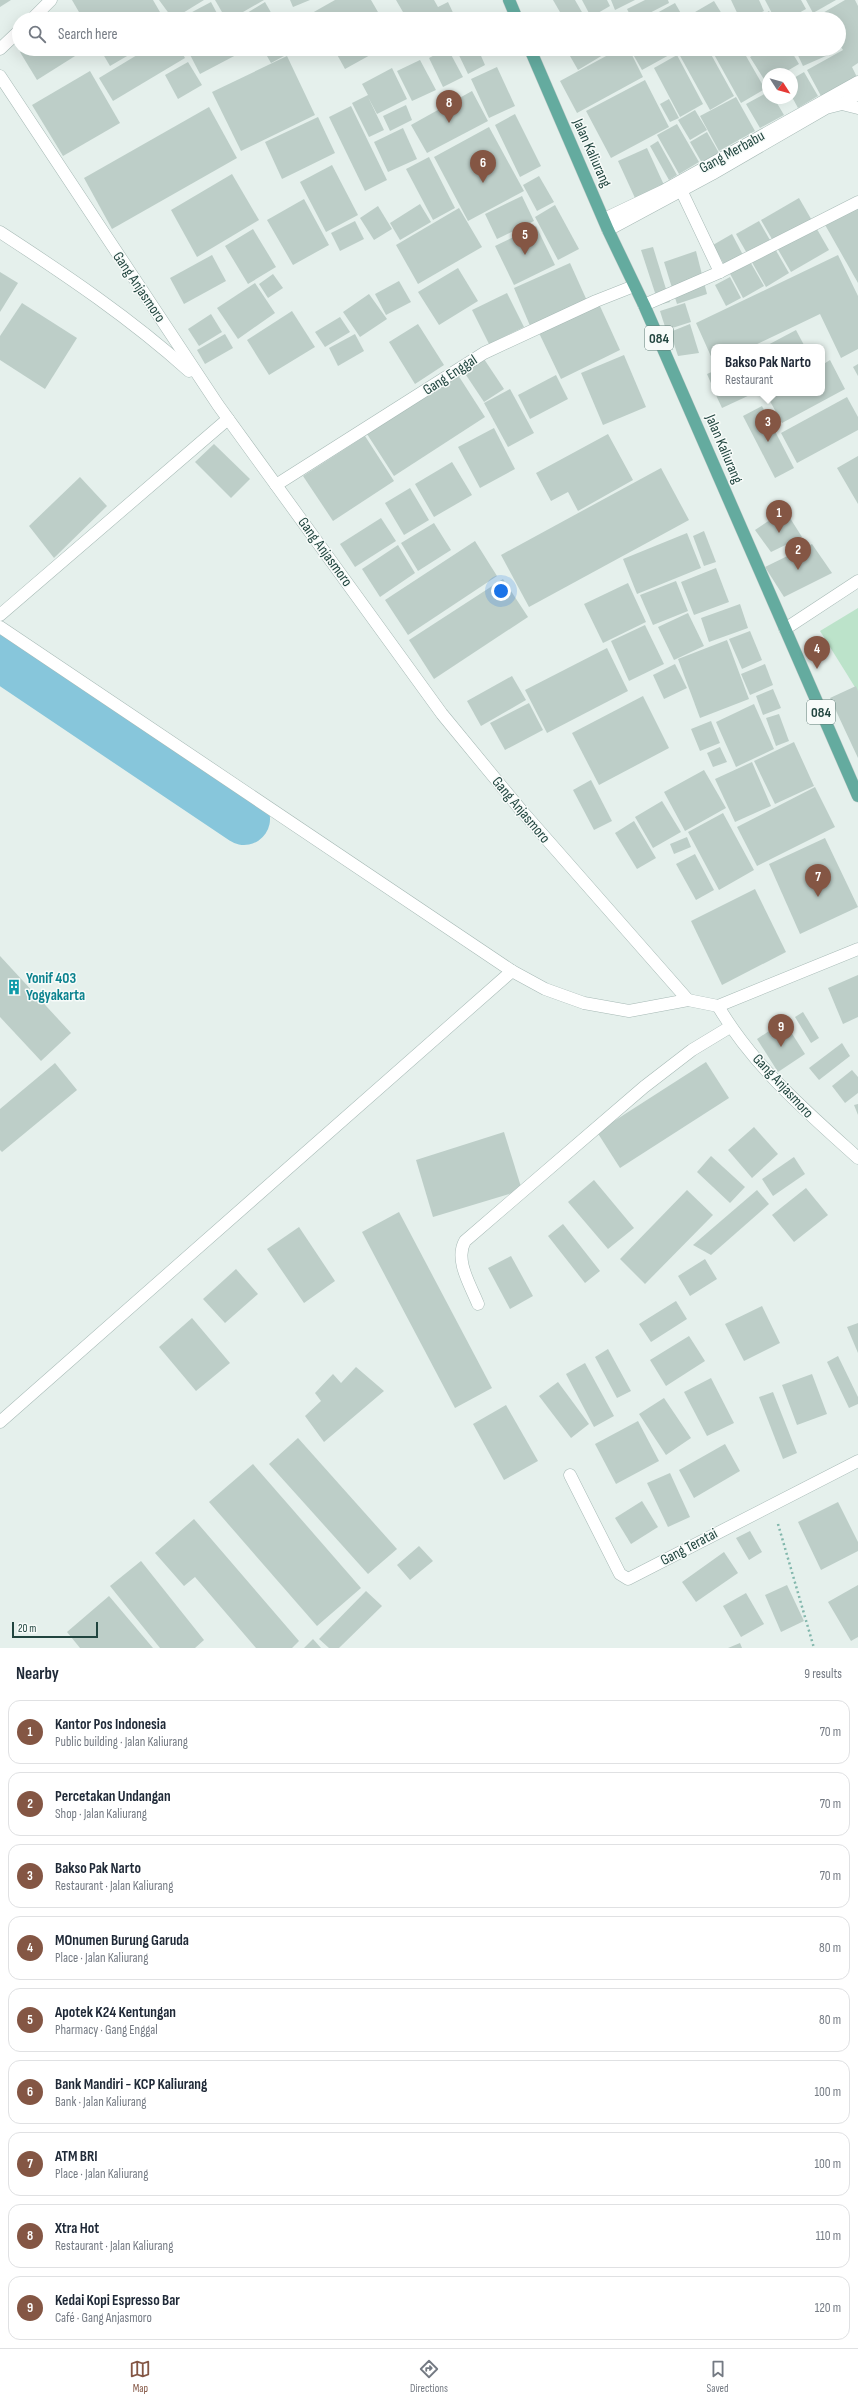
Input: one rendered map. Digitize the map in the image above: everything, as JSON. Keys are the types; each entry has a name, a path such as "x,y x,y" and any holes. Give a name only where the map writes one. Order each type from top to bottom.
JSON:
{"main road":[{"path":"509,0 514,12"},
{"name":"Jalan Kaliurang","path":"533,56 606,225 644,305 858,796"}],"street":[{"path":"39,12 51,0"},
{"path":"0,49 12,38"},
{"name":"Gang Anjasmoro","path":"0,76 203,383 442,714 521,810 688,1000"},
{"name":"Gang Merbabu","path":"606,225 663,191 858,82"},
{"path":"606,225 681,190 826,108 842,104 858,94"},
{"path":"842,104 858,108"},
{"path":"681,190 720,272"},
{"path":"644,305 720,272 858,202"},
{"path":"0,232 110,306 153,338 203,383"},
{"name":"Gang Enggal","path":"276,485 484,352 596,301 634,286"},
{"path":"0,615 228,419"},
{"path":"785,629 858,581"},
{"path":"0,627 512,971 545,989 584,1003 629,1011 688,1000 718,1006 858,949"},
{"path":"0,1422 512,971"},
{"name":"Gang Anjasmoro","path":"718,1006 730,1027 798,1105 858,1158"},
{"path":"478,1304 462,1264 460,1251 465,1241 644,1087 692,1050 730,1027"},
{"name":"Gang Teratai","path":"570,1475 620,1574 628,1578 772,1503 858,1461"}],"path":[{"path":"772,1503 814,1648"}],"green space":[{"path":"858,608 858,692 820,631"}],"building":[{"path":"0,0 11,0 0,7"},
{"path":"72,0 153,0 160,12 79,12"},
{"path":"159,0 204,0 184,12 168,12"},
{"path":"215,0 264,0 243,12 222,12"},
{"path":"290,0 310,0 293,7"},
{"path":"335,0 371,0 378,12 314,12"},
{"path":"396,0 434,0 438,7 448,2 453,12 403,12"},
{"path":"553,0 575,0 582,12 560,12"},
{"path":"582,0 607,0 610,6 600,12 588,12"},
{"path":"611,0 635,0 615,10"},
{"path":"645,0 668,0 669,3 652,12 628,12 627,9"},
{"path":"731,0 759,0 764,11 762,12 737,12"},
{"path":"765,0 801,0 806,9 801,12 771,12"},
{"path":"806,0 836,0 815,12 812,12"},
{"path":"845,0 855,0 858,6 858,63 852,67 857,77 821,96 807,70 832,56 846,56 846,12 824,12"},
{"path":"714,1 721,12 695,12"},
{"path":"211,2 216,12 192,12"},
{"path":"265,2 271,12 249,12"},
{"path":"675,3 680,12 659,12"},
{"path":"22,56 75,56 37,80"},
{"path":"104,56 127,56 110,66"},
{"path":"135,56 184,56 185,58 113,101 99,78"},
{"path":"191,56 234,56 200,74"},
{"path":"267,56 284,56 271,63"},
{"path":"287,56 315,115 241,151 212,92"},
{"path":"338,56 368,56 345,69"},
{"path":"433,56 452,56 463,77 443,87 429,58"},
{"path":"459,56 481,56 485,65 468,74"},
{"path":"570,56 601,56 578,70"},
{"path":"606,56 632,56 643,77 577,113 560,81"},
{"path":"634,56 667,56 642,70"},
{"path":"678,56 703,104 680,117 654,68"},
{"path":"680,56 712,56 734,96 710,110"},
{"path":"715,56 746,56 762,84 762,91 741,103"},
{"path":"752,56 794,56 799,64 792,68 762,68 762,76 750,57"},
{"path":"798,56 826,56 803,66"},
{"path":"420,60 436,90 412,101 397,71"},
{"path":"188,62 202,85 178,99 165,75"},
{"path":"497,67 515,106 489,118 471,79"},
{"path":"392,68 407,99 377,114 368,97 384,130 369,137 352,103 368,95 362,84"},
{"path":"90,71 120,123 63,156 32,105"},
{"path":"804,72 818,96 798,108 796,104 798,104 798,76"},
{"path":"645,80 669,127 611,158 586,111"},
{"path":"472,91 488,121 427,153 411,125"},
{"path":"762,95 762,104 778,104 784,115 760,128 746,104"},
{"path":"736,97 755,131 719,151 700,116"},
{"path":"669,99 679,118 670,122 660,104"},
{"path":"406,105 412,120 390,131 383,116"},
{"path":"351,106 387,180 365,191 329,117"},
{"path":"209,107 237,158 112,229 84,178"},
{"path":"695,110 707,130 690,140 678,120"},
{"path":"515,114 541,166 520,177 495,125"},
{"path":"318,117 335,153 282,179 265,142"},
{"path":"677,124 699,162 679,174 657,135"},
{"path":"489,127 524,191 468,221 434,157"},
{"path":"403,128 417,159 388,172 374,142"},
{"path":"707,132 719,153 702,163 690,142"},
{"path":"658,141 677,175 669,180 650,146"},
{"path":"647,148 664,185 635,198 618,161"},
{"path":"429,157 455,208 433,220 406,169"},
{"path":"332,165 358,215 326,232 300,182"},
{"path":"232,174 259,220 197,257 171,210"},
{"path":"539,176 554,202 537,211 523,185"},
{"path":"522,196 534,221 497,239 485,214"},
{"path":"799,198 829,250 791,272 761,220"},
{"path":"304,199 329,245 293,265 267,220"},
{"path":"420,204 431,222 400,240 390,223"},
{"path":"555,205 579,249 558,260 535,217"},
{"path":"378,206 392,229 374,240 360,218"},
{"path":"858,207 858,283 824,223"},
{"path":"459,208 482,247 418,284 396,245"},
{"path":"355,221 364,239 340,251 331,233"},
{"path":"759,221 789,273 766,287 736,234"},
{"path":"536,226 555,265 514,285 495,246"},
{"path":"253,229 276,267 248,284 225,246"},
{"path":"732,234 743,255 725,266 713,245"},
{"path":"653,247 670,302 659,305 641,250"},
{"path":"696,251 707,294 677,304 664,262"},
{"path":"212,255 226,281 184,304 170,278"},
{"path":"838,255 858,296 858,349 841,358 820,314 757,344 711,344 711,356 696,323"},
{"path":"748,258 764,286 743,298 728,270"},
{"path":"570,263 588,303 531,328 514,288"},
{"path":"458,268 478,301 439,325 418,292"},
{"path":"0,272 18,283 0,312"},
{"path":"273,274 283,288 268,298 259,284"},
{"path":"730,277 741,298 726,306 715,285"},
{"path":"399,281 411,302 386,315 375,294"},
{"path":"255,283 275,313 238,339 217,308"},
{"path":"507,293 524,327 489,344 472,310"},
{"path":"369,294 387,319 360,337 343,312"},
{"path":"22,303 77,338 45,389 0,360 0,336"},
{"path":"685,303 691,322 666,330 660,311"},
{"path":"599,304 620,350 561,379 539,333"},
{"path":"292,311 315,347 269,375 247,340"},
{"path":"211,314 222,332 199,346 188,329"},
{"path":"340,317 350,332 325,347 315,332"},
{"path":"418,324 444,365 415,384 389,342"},
{"path":"690,324 699,353 678,356 670,332"},
{"path":"796,330 803,344 770,344"},
{"path":"225,334 233,348 205,364 197,350"},
{"path":"355,334 364,351 338,366 329,348"},
{"path":"624,355 646,407 603,425 581,373"},
{"path":"482,356 504,389 484,402 462,369"},
{"path":"830,360 845,389 782,423 767,396 825,396 825,363"},
{"path":"858,364 858,376 853,367"},
{"path":"711,372 711,383 707,374"},
{"path":"458,375 485,417 394,476 367,434"},
{"path":"556,375 568,399 530,419 518,395"},
{"path":"510,389 534,433 508,447 484,403"},
{"path":"716,396 748,396 722,408"},
{"path":"847,397 858,417 858,430 797,463 781,433"},
{"path":"762,406 794,468 775,478 743,416"},
{"path":"494,428 515,469 480,488 458,447"},
{"path":"608,434 633,480 578,511 568,492 551,501 536,473"},
{"path":"365,436 394,481 333,521 303,476"},
{"path":"214,444 250,479 231,498 195,462"},
{"path":"858,456 858,504 837,468"},
{"path":"452,462 472,495 434,517 415,484"},
{"path":"661,468 689,520 529,607 501,555"},
{"path":"80,477 107,506 54,558 29,526"},
{"path":"410,488 429,520 404,535 385,503"},
{"path":"785,510 802,537 771,552 755,530"},
{"path":"381,518 396,541 355,567 340,544"},
{"path":"434,523 451,550 418,571 401,543"},
{"path":"704,531 716,562 704,566 693,536"},
{"path":"687,533 701,568 637,594 623,559"},
{"path":"475,541 497,576 408,635 385,600"},
{"path":"812,544 832,573 784,597 765,567"},
{"path":"398,545 415,573 380,597 362,569"},
{"path":"716,568 729,602 694,615 681,582"},
{"path":"503,579 528,617 434,679 409,640"},
{"path":"676,581 688,611 653,625 640,595"},
{"path":"628,583 646,622 603,643 584,604"},
{"path":"740,604 748,628 709,642 701,618"},
{"path":"688,613 704,646 674,660 658,627"},
{"path":"645,625 664,664 629,681 611,641"},
{"path":"750,631 762,660 742,669 729,639"},
{"path":"727,640 749,699 700,718 678,659"},
{"path":"607,648 628,691 547,733 525,690"},
{"path":"675,664 687,688 664,699 653,675"},
{"path":"765,664 773,685 750,695 741,674"},
{"path":"512,676 526,700 481,726 467,701"},
{"path":"856,686 858,691 858,758 830,698"},
{"path":"773,689 781,708 763,715 756,696"},
{"path":"643,696 669,748 599,785 572,733"},
{"path":"529,703 543,730 505,750 490,723"},
{"path":"754,704 774,749 736,767 716,722"},
{"path":"779,714 789,741 776,746 766,718"},
{"path":"711,721 720,743 700,751 691,729"},
{"path":"794,742 814,786 775,804 754,761"},
{"path":"720,747 727,762 713,767 707,753"},
{"path":"752,762 771,806 735,822 715,779"},
{"path":"704,770 726,808 685,831 664,792"},
{"path":"591,780 612,821 594,830 573,790"},
{"path":"815,787 835,827 757,866 737,827"},
{"path":"662,801 681,832 653,848 635,817"},
{"path":"723,813 754,870 719,890 688,832"},
{"path":"634,821 656,858 637,869 615,833"},
{"path":"687,837 691,847 674,854 670,844"},
{"path":"825,838 858,907 800,934 769,864"},
{"path":"695,854 714,890 696,900 676,864"},
{"path":"755,889 786,952 722,985 691,921"},
{"name":"Yonif 403 Yogyakarta","path":"0,956 71,1033 41,1061 0,1017"},
{"path":"858,975 858,1017 843,1024 828,988"},
{"path":"803,1012 819,1038 811,1043 795,1017"},
{"path":"784,1021 805,1054 778,1072 757,1039"},
{"path":"842,1043 850,1056 819,1080 809,1068"},
{"path":"706,1062 729,1098 620,1168 597,1132"},
{"path":"55,1063 77,1090 2,1152 0,1150 0,1109"},
{"path":"852,1070 858,1077 858,1093 845,1103 832,1086"},
{"path":"858,1104 858,1115 854,1105"},
{"path":"754,1127 778,1154 752,1178 728,1150"},
{"path":"504,1132 522,1190 433,1217 416,1160"},
{"path":"711,1156 745,1187 730,1203 697,1172"},
{"path":"794,1157 805,1174 773,1196 762,1179"},
{"path":"594,1180 634,1228 608,1249 568,1202"},
{"path":"806,1188 828,1215 794,1242 772,1215"},
{"path":"687,1190 713,1215 645,1284 620,1259"},
{"path":"757,1190 769,1204 711,1255 693,1245"},
{"path":"399,1212 492,1388 455,1408 362,1232"},
{"path":"563,1224 600,1271 585,1283 548,1236"},
{"path":"299,1227 335,1281 304,1303 267,1249"},
{"path":"511,1256 533,1296 510,1309 488,1268"},
{"path":"705,1259 717,1279 690,1296 678,1276"},
{"path":"236,1269 258,1294 225,1323 203,1299"},
{"path":"676,1301 687,1319 651,1342 639,1324"},
{"path":"762,1306 780,1343 744,1361 725,1324"},
{"path":"192,1318 230,1363 196,1391 159,1347"},
{"path":"858,1323 858,1353 847,1327"},
{"path":"689,1336 705,1361 666,1386 650,1360"},
{"path":"608,1349 631,1391 617,1398 595,1357"},
{"path":"838,1356 858,1397 858,1404 849,1408 827,1362"},
{"path":"585,1363 614,1416 594,1427 566,1374"},
{"path":"356,1367 384,1391 324,1442 305,1416 321,1401 315,1393 333,1374 341,1383"},
{"path":"812,1374 827,1414 797,1425 782,1385"},
{"path":"711,1378 734,1423 707,1436 684,1392"},
{"path":"558,1382 589,1424 571,1438 539,1396"},
{"path":"773,1392 797,1453 783,1459 759,1397"},
{"path":"664,1398 691,1438 666,1455 639,1414"},
{"path":"506,1405 538,1461 504,1480 473,1424"},
{"path":"638,1421 659,1461 616,1484 595,1444"},
{"path":"298,1438 397,1549 368,1574 269,1464"},
{"path":"725,1444 740,1471 694,1498 679,1470"},
{"path":"253,1464 361,1588 317,1626 209,1502"},
{"path":"670,1473 690,1517 668,1527 647,1483"},
{"path":"642,1501 658,1527 631,1544 615,1518"},
{"path":"838,1502 858,1542 858,1551 821,1570 798,1522"},
{"path":"194,1519 299,1641 292,1648 256,1648 195,1577 184,1586 155,1553"},
{"path":"750,1531 762,1552 749,1560 736,1538"},
{"path":"419,1546 433,1561 410,1580 397,1565"},
{"path":"724,1552 738,1573 696,1602 682,1582"},
{"path":"141,1561 204,1640 195,1648 160,1648 110,1586"},
{"path":"787,1585 804,1621 781,1632 765,1595"},
{"path":"858,1585 858,1637 851,1641 828,1602"},
{"path":"366,1591 382,1606 339,1648 329,1648 319,1639"},
{"path":"746,1593 764,1624 741,1637 723,1606"},
{"path":"109,1596 153,1648 80,1648 67,1632"},
{"path":"313,1639 321,1648 304,1648"},
{"path":"740,1643 742,1648 728,1648"}],"waterway":[{"path":"0,655 244,819"}],"place":[{"name":"Xtra Hot","path":"449,123"},
{"name":"Bank Mandiri - KCP Kaliurang","path":"483,183"},
{"name":"Apotek K24 Kentungan","path":"525,255"},
{"name":"Bakso Pak Narto","path":"768,442"},
{"name":"Kantor Pos Indonesia","path":"779,533"},
{"name":"Percetakan Undangan","path":"798,570"},
{"name":"MOnumen Burung Garuda","path":"817,669"},
{"name":"ATM BRI","path":"818,897"},
{"name":"Yonif 403 Yogyakarta","path":"14,987"},
{"name":"Kedai Kopi Espresso Bar","path":"781,1047"}]}
